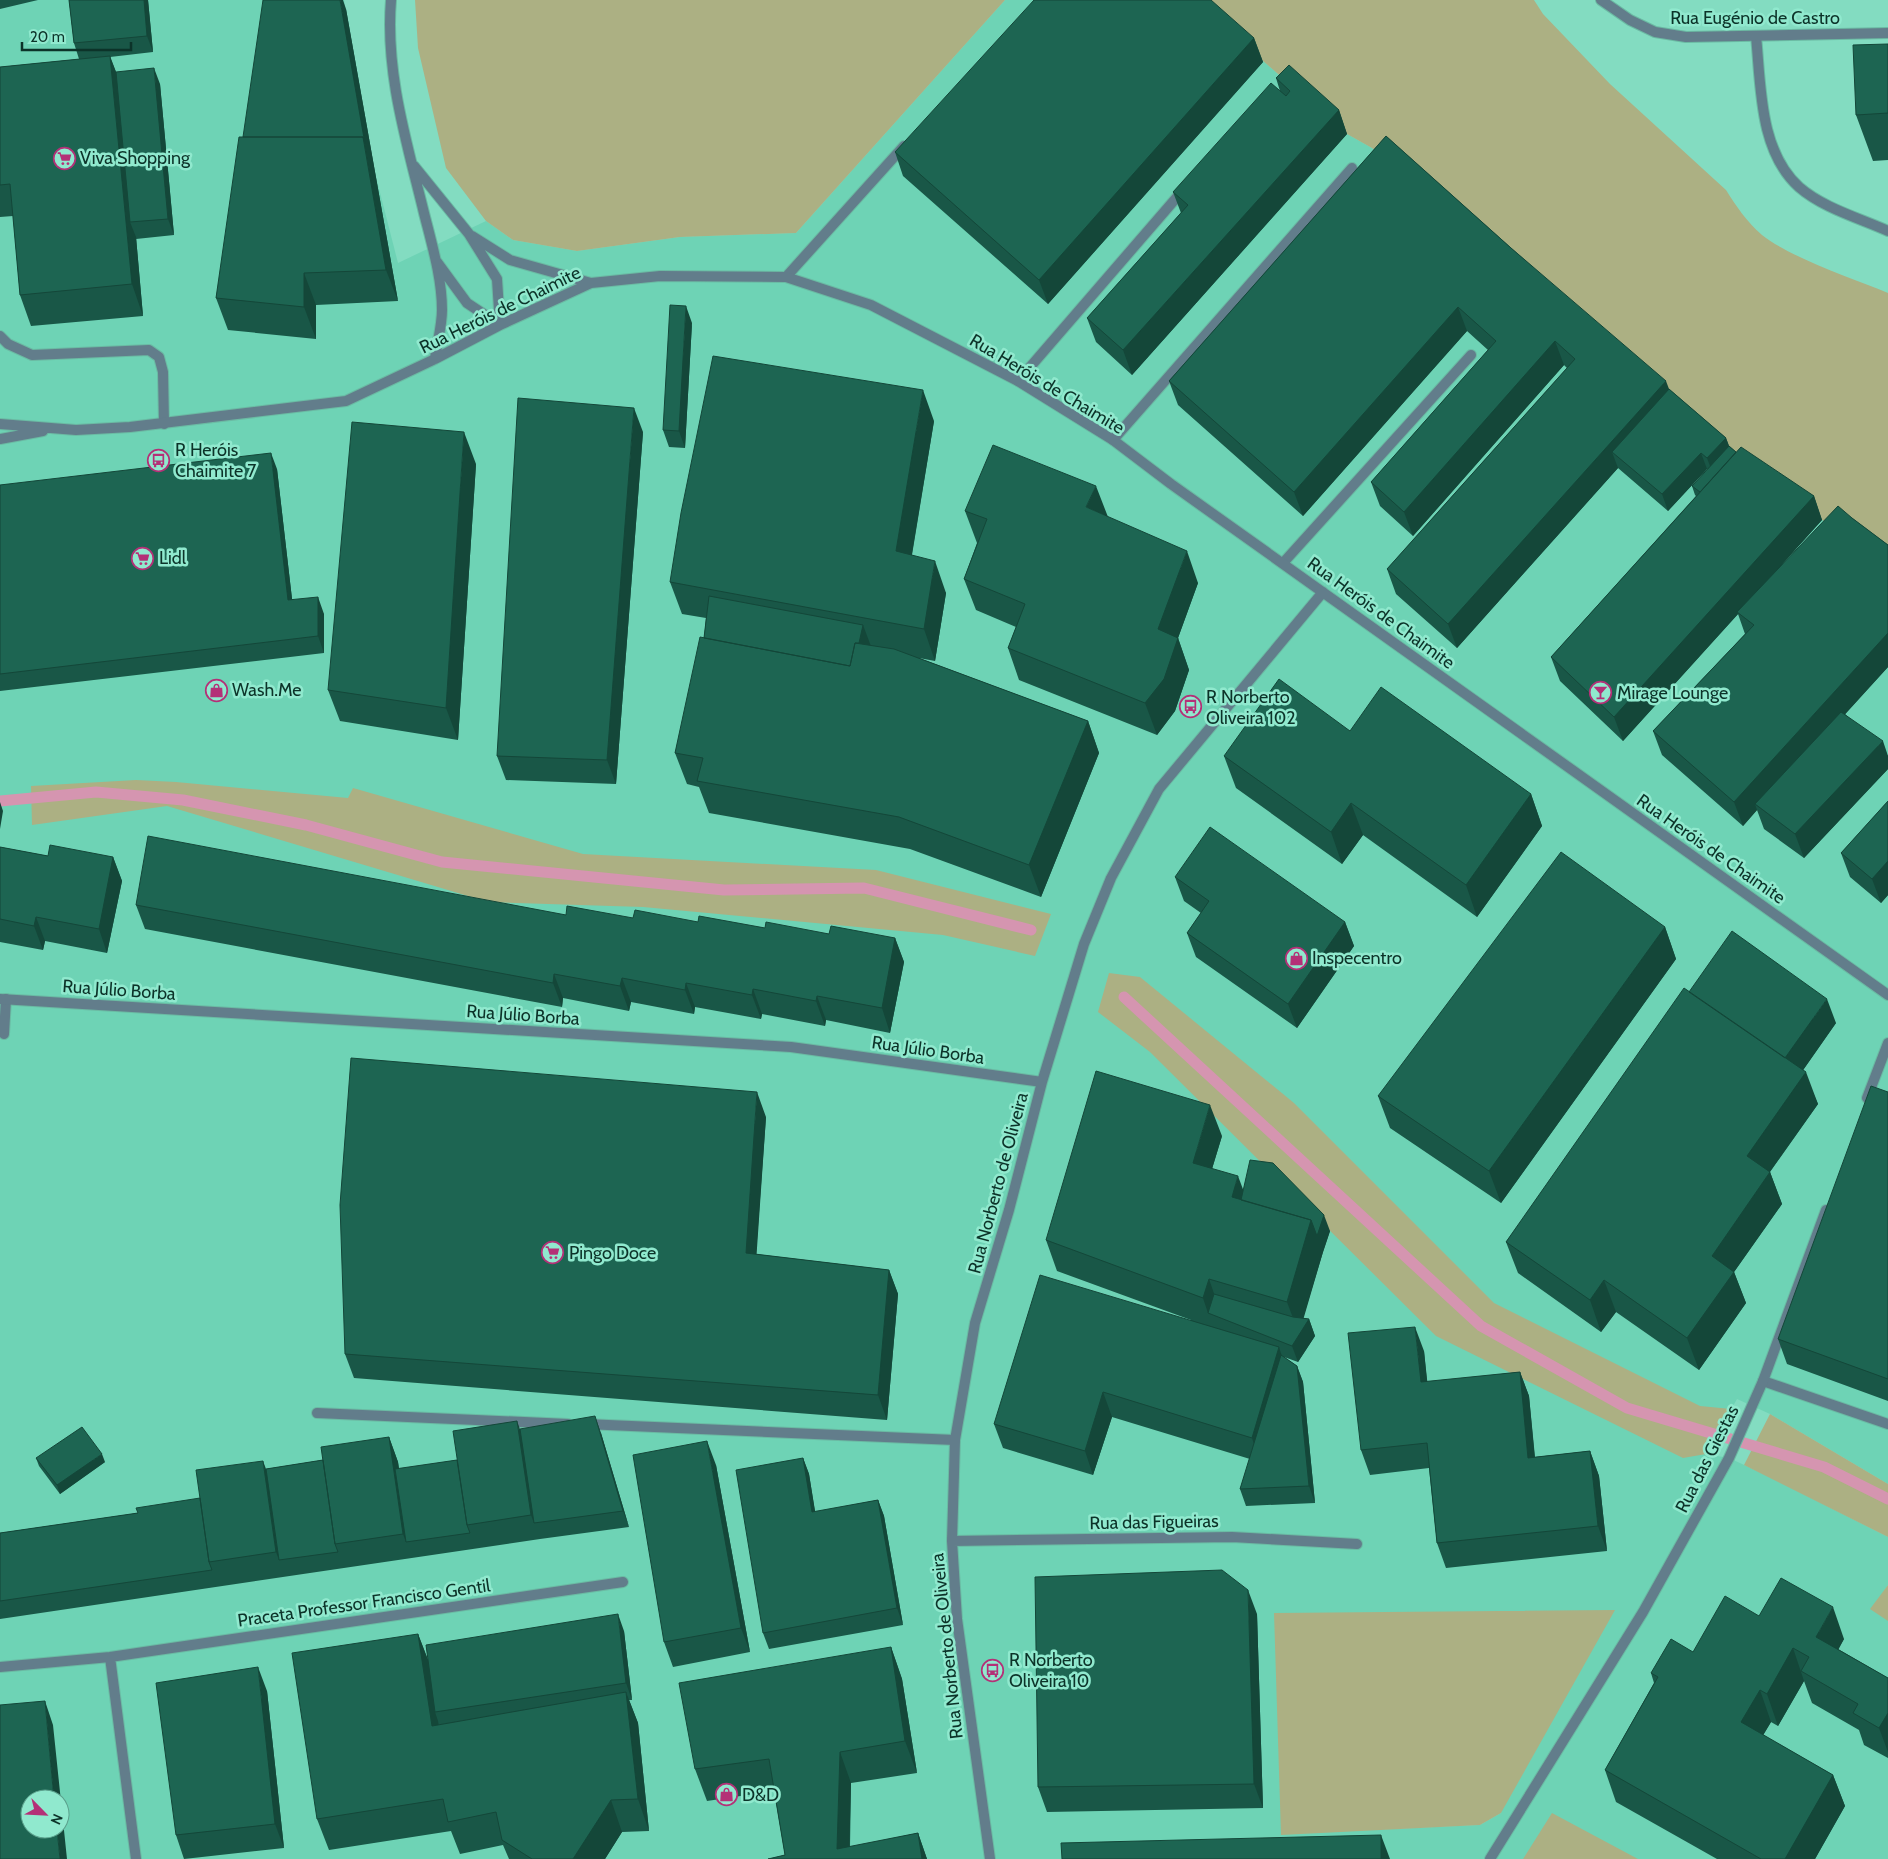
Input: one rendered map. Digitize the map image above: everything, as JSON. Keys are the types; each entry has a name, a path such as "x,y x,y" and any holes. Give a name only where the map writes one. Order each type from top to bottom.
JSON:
{"street":[{"path":"391,0 389,22 392,67 400,117 436,261 442,311 435,359"},
{"name":"Rua Eugénio de Castro","path":"1601,0 1630,20 1655,32 1686,37 1888,34"},
{"path":"1756,36 1768,135 1782,166 1800,187 1830,206 1888,231"},
{"path":"786,277 910,139"},
{"path":"412,163 469,234 497,279 500,324"},
{"path":"1113,440 1352,168"},
{"path":"1018,381 1192,181"},
{"path":"469,234 510,260 591,283"},
{"path":"436,261 467,303 500,324"},
{"name":"Rua Heróis de Chaimite","path":"0,424 76,430 164,424 346,401 435,359 500,324 591,283 660,276 786,277 871,305 1018,381 1113,440 1171,484 1888,995"},
{"path":"0,336 8,344 32,354 149,350 158,357 163,372 164,424"},
{"path":"1283,563 1471,355"},
{"name":"Rua Heróis de Chaimite","path":"0,439 57,429"},
{"name":"Rua Norberto de Oliveira","path":"990,1859 957,1620 952,1541 955,1440 975,1323 1009,1210 1042,1082 1084,944 1111,878 1159,788 1323,592"},
{"path":"3,999 4,1034"},
{"name":"Rua Júlio Borba","path":"3,999 792,1048 1042,1082"},
{"path":"1864,1107 1888,1043"},
{"name":"Rua das Giestas","path":"1490,1859 1643,1612 1729,1458 1762,1381 1830,1198"},
{"path":"1762,1381 1888,1424"},
{"path":"316,1413 955,1440"},
{"name":"Rua das Figueiras","path":"952,1541 1232,1537 1357,1544"},
{"name":"Praceta Professor Francisco Gentil","path":"0,1667 110,1657 623,1582"},
{"path":"110,1657 136,1859"}],"shaded area":[{"path":"0,0 344,0 374,169 398,263 486,221 513,240 577,251 680,237 796,233 1005,0 1193,0 1347,134 1395,161 1888,563 1888,1484 1770,1414 1737,1399 1706,1454 1729,1458 1888,1537 1888,1585 1880,1597 1888,1602 1888,1859 0,1859","holes":["1501,1813 1480,1825 1281,1834"]},
{"path":"415,0 1005,0 796,233 680,237 577,251 513,240 486,221 446,168 418,48"},
{"path":"1193,0 1534,0 1543,14 1610,84 1726,190 1742,214 1762,235 1805,260 1888,293 1888,563 1847,530 1822,520 1750,471 1395,161 1347,134"},
{"path":"136,780 348,798 353,788 583,854 876,870 1051,914 1035,956 943,935 643,907 488,902 167,806 32,825 31,786"},
{"path":"1109,973 1140,977 1294,1103 1494,1303 1700,1406 1731,1409 1706,1454 1683,1458 1436,1336 1150,1052 1098,1012"},
{"path":"1770,1414 1888,1484 1888,1537 1744,1465"},
{"path":"1888,1585 1888,1621 1870,1609"},
{"path":"1615,1610 1501,1813 1480,1825 1281,1835 1274,1613"},
{"path":"1552,1813 1638,1859 1523,1859"}],"building":[{"path":"69,0 144,0 147,36 74,43"},
{"path":"263,0 340,0 365,144 363,137 243,137"},
{"path":"1034,0 1211,0 1254,38 1039,280 895,152"},
{"path":"1888,44 1888,113 1856,115 1853,45"},
{"name":"Viva Shopping","path":"110,56 132,284 20,295 10,184 0,185 0,67"},
{"path":"1289,65 1339,110 1123,350 1087,318 1188,205 1173,192 1271,83 1286,96 1290,91 1276,78"},
{"path":"154,68 168,219 130,222 116,72"},
{"path":"1386,136 1511,248 1666,381 1448,624 1387,569 1575,359 1555,341 1404,512 1371,482 1496,341 1458,307 1294,492 1169,381"},
{"path":"239,137 363,137 386,270 304,273 304,307 216,298"},
{"path":"670,305 686,306 679,431 663,430"},
{"path":"713,356 923,390 896,551 935,561 924,629 670,582 681,513"},
{"path":"1669,389 1726,438 1707,458 1701,453 1662,494 1612,452"},
{"path":"518,398 634,408 607,760 497,756"},
{"path":"352,422 464,432 446,708 328,690"},
{"path":"993,445 1096,486 1086,507 1187,551 1158,629 1178,638 1164,679 1145,703 1008,648 1025,604 964,579 987,519 965,511"},
{"path":"1729,446 1736,452 1700,492 1692,486"},
{"path":"1741,447 1814,496 1614,717 1551,657"},
{"name":"Lidl","path":"271,453 288,600 318,597 318,636 0,674 0,485"},
{"path":"1838,506 1888,545 1888,633 1734,802 1653,731 1754,625 1737,612"},
{"path":"709,596 863,625 859,643 855,643 850,666 704,638"},
{"path":"700,637 850,666 855,643 894,649 1088,721 1029,865 899,817 697,781 703,758 675,753"},
{"path":"1279,679 1350,731 1381,687 1531,794 1466,885 1351,803 1331,832 1224,756"},
{"path":"1841,712 1883,741 1795,834 1755,804"},
{"path":"1888,801 1888,861 1872,879 1841,853"},
{"path":"1210,827 1345,922 1288,1004 1187,933 1209,901 1175,877"},
{"path":"148,836 566,915 567,906 633,918 635,910 698,922 699,916 765,928 766,922 829,934 831,926 895,938 882,1008 817,996 816,1001 753,989 752,995 686,983 685,990 622,978 620,986 554,974 553,983 136,905"},
{"path":"50,845 113,857 99,929 36,917 34,926 0,919 0,847 48,856"},
{"path":"1561,852 1665,927 1489,1171 1378,1096"},
{"path":"1732,931 1827,999 1785,1058 1689,992"},
{"path":"1684,988 1806,1072 1747,1156 1770,1172 1712,1256 1734,1272 1687,1338 1604,1280 1590,1300 1506,1242"},
{"name":"Pingo Doce","path":"351,1058 757,1092 746,1253 889,1270 878,1395 345,1354 340,1205"},
{"path":"1096,1071 1210,1105 1193,1163 1238,1176 1232,1197 1311,1220 1287,1302 1209,1279 1203,1298 1046,1240"},
{"path":"1871,1086 1888,1092 1888,1379 1778,1339"},
{"path":"1250,1160 1273,1163 1324,1215 1317,1236 1311,1220 1241,1200"},
{"path":"1040,1275 1279,1347 1252,1438 1103,1392 1085,1451 994,1424"},
{"path":"1214,1294 1293,1317 1309,1319 1292,1346 1208,1313"},
{"path":"1415,1327 1421,1382 1520,1372 1528,1458 1590,1451 1598,1526 1437,1543 1427,1443 1361,1450 1348,1333"},
{"path":"1281,1355 1297,1366 1309,1486 1240,1489"},
{"path":"595,1416 623,1511 534,1523 520,1429"},
{"path":"517,1421 531,1515 467,1525 453,1431"},
{"path":"82,1427 102,1454 57,1485 36,1458"},
{"path":"389,1437 403,1534 335,1544 321,1447"},
{"path":"707,1441 741,1628 664,1642 633,1455"},
{"path":"803,1458 812,1512 878,1500 897,1608 763,1633 736,1470"},
{"path":"323,1460 335,1544 338,1552 279,1560 266,1469"},
{"path":"457,1460 467,1525 470,1533 406,1542 395,1469"},
{"path":"263,1461 276,1552 209,1562 196,1470"},
{"path":"200,1498 209,1562 212,1570 0,1601 0,1533 138,1513 136,1508"},
{"path":"1222,1570 1248,1590 1254,1784 1038,1787 1035,1577"},
{"path":"1781,1578 1833,1607 1816,1637 1888,1678 1888,1713 1879,1728 1853,1713 1858,1704 1801,1671 1809,1657 1793,1648 1767,1694 1760,1690 1741,1722 1833,1775 1785,1859 1761,1859 1605,1770 1658,1677 1651,1673 1671,1639 1693,1652 1725,1596 1759,1616"},
{"path":"618,1614 626,1683 435,1712 426,1645"},
{"path":"418,1634 432,1726 626,1692 638,1799 611,1800 573,1859 532,1859 502,1840 496,1812 448,1822 443,1799 317,1819 292,1653"},
{"path":"891,1647 905,1741 840,1752 837,1849 918,1833 922,1859 768,1859 785,1855 769,1759 695,1769 679,1683"},
{"path":"258,1667 275,1824 176,1835 156,1683"},
{"path":"45,1701 53,1789 20,1789 20,1839 58,1839 60,1859 0,1859 0,1705"},
{"path":"1381,1835 1381,1859 1062,1859 1061,1843"}],"waterway":[{"path":"0,801 96,792 183,800 306,825 442,862 724,890 864,888 1031,930"},
{"path":"1124,997 1481,1326 1627,1408 1824,1467 1888,1499"}],"place":[{"name":"Viva Shopping","path":"64,158"},
{"name":"R Heróis Chaimite 7","path":"159,460"},
{"name":"Lidl","path":"143,558"},
{"name":"Wash.Me","path":"216,690"},
{"name":"Mirage Lounge","path":"1601,693"},
{"name":"R Norberto Oliveira 102","path":"1190,707"},
{"name":"Inspecentro","path":"1296,958"},
{"name":"Pingo Doce","path":"553,1253"},
{"name":"R Norberto Oliveira 10","path":"993,1670"},
{"name":"D&D","path":"726,1795"}]}
